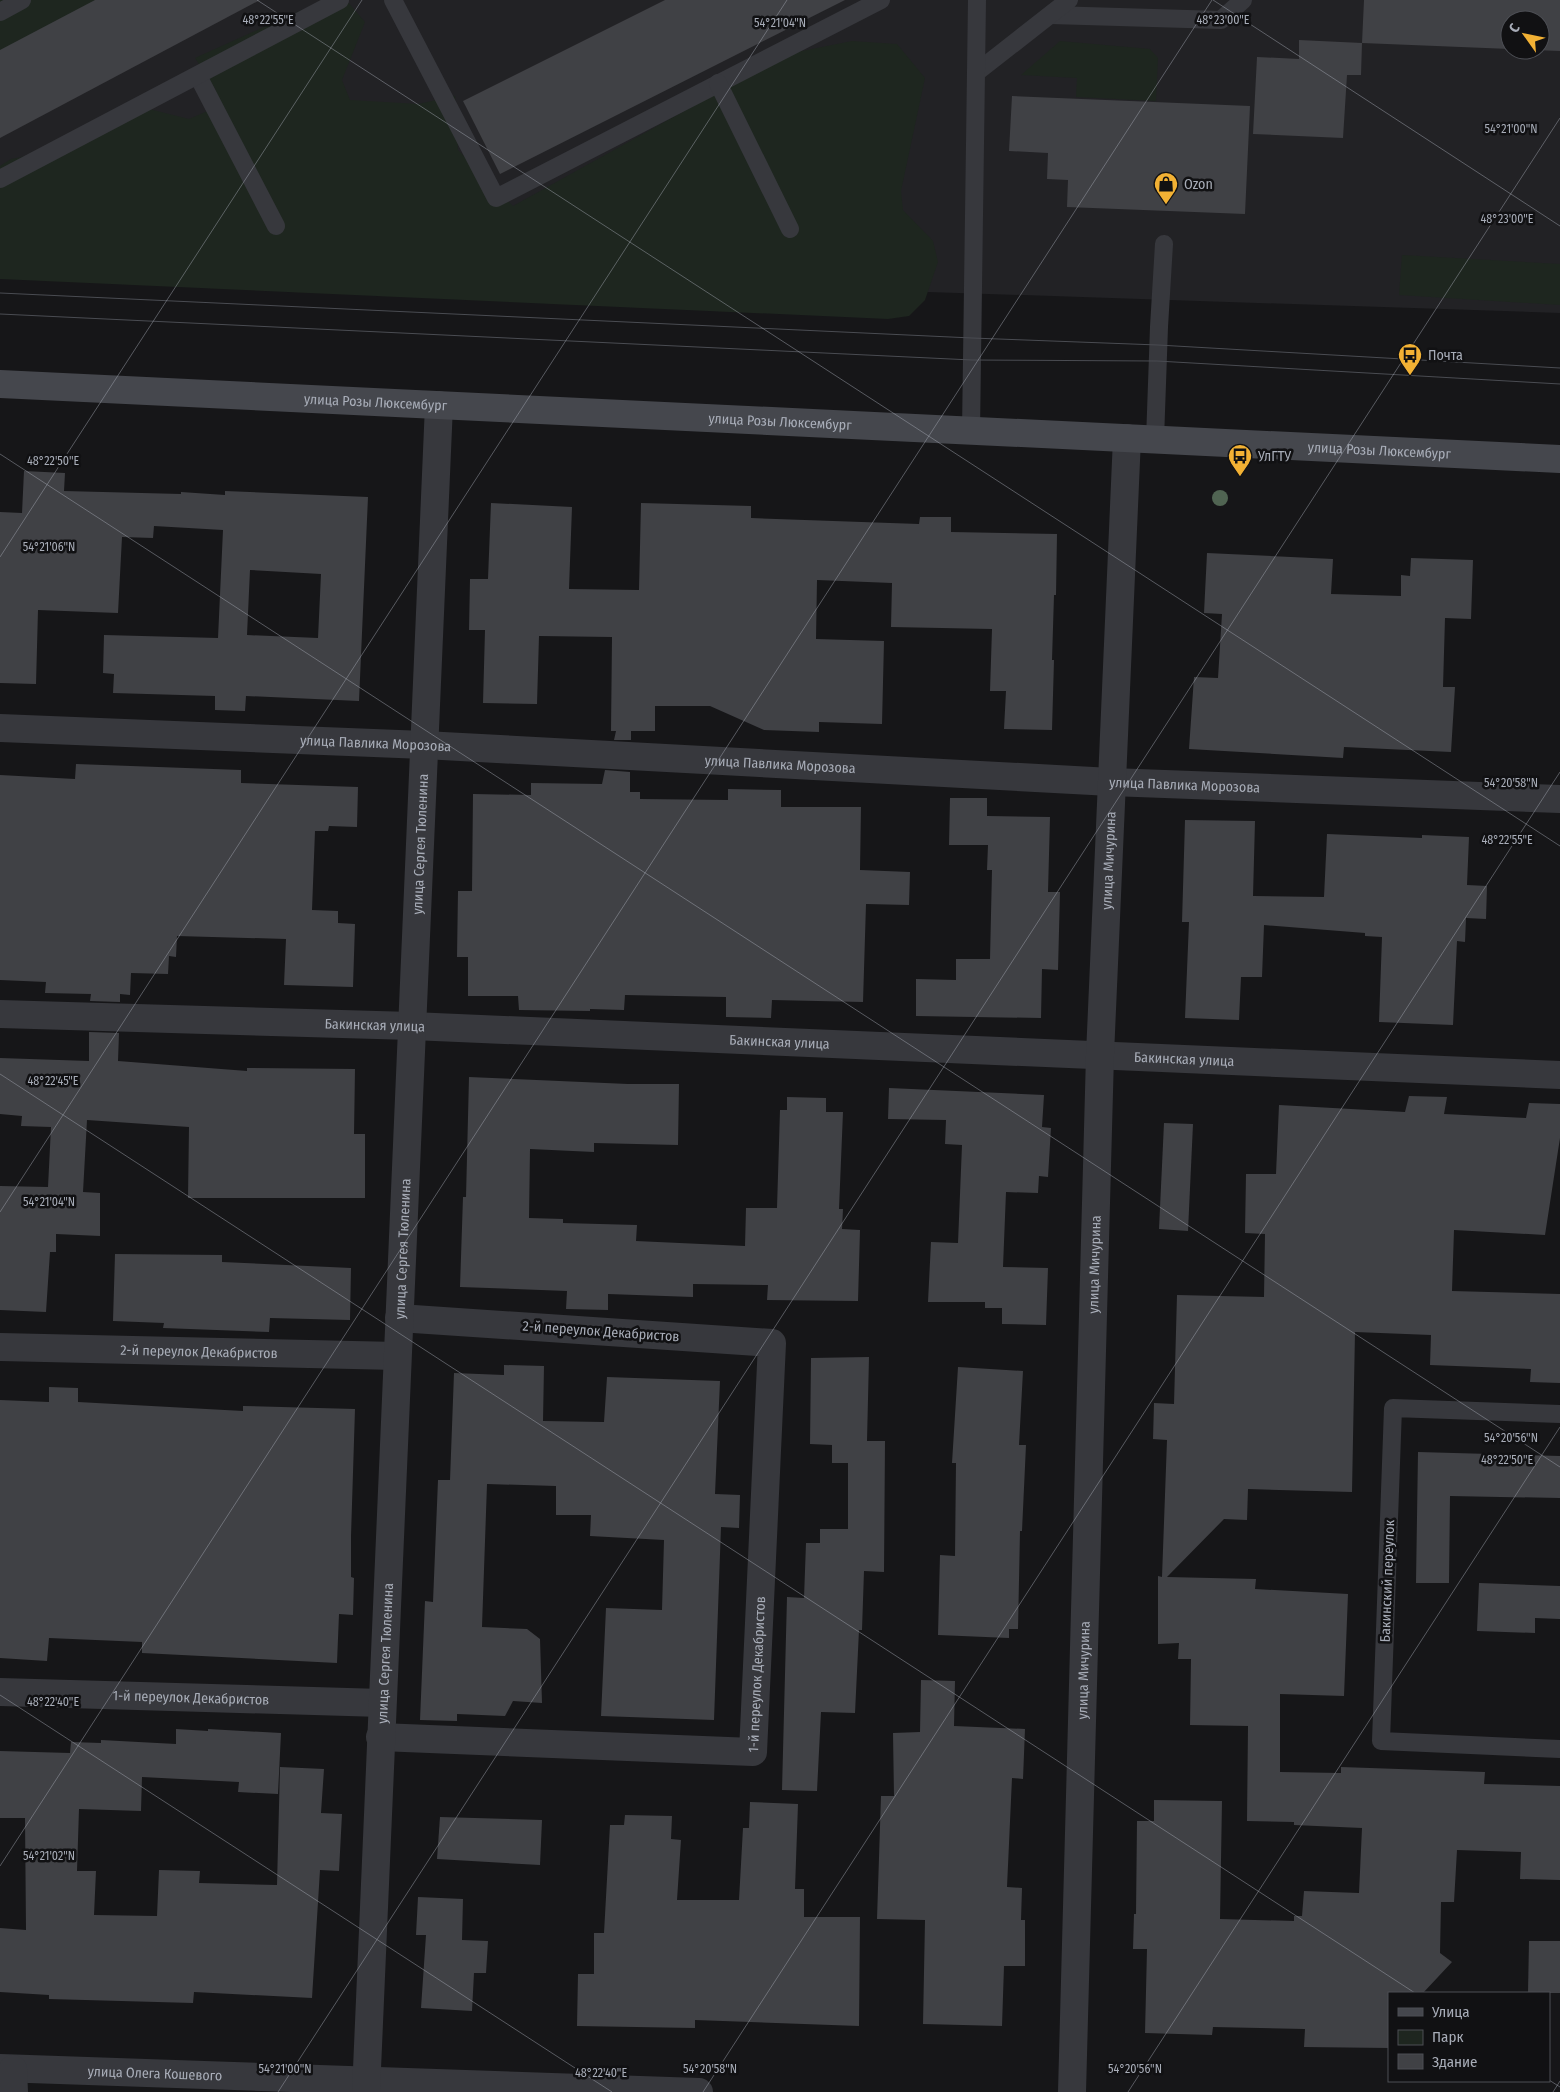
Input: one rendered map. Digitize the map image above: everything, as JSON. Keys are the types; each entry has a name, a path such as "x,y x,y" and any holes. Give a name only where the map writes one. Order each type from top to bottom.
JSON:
{"main road":[{"name":"улица Розы Люксембург","path":"0,384 1560,459"}],"street":[{"name":"улица Сергея Тюленина","path":"366,2087 439,405"},
{"name":"улица Мичурина","path":"1072,2092 1100,1055 1127,438"},
{"name":"улица Павлика Морозова","path":"0,728 424,744 1111,782 1560,799"},
{"name":"Бакинская улица","path":"0,1014 412,1026 1560,1075"},
{"name":"2-й переулок Декабристов","path":"399,1318 772,1343"},
{"name":"1-й переулок Декабристов","path":"380,1736 753,1752 772,1343"},
{"name":"2-й переулок Декабристов","path":"0,1346 397,1356"},
{"name":"1-й переулок Декабристов","path":"0,1692 382,1703"},
{"name":"улица Олега Кошевого","path":"9,2076 366,2087 699,2092"}],"lane":[{"path":"0,12 22,0"},
{"path":"0,179 340,0"},
{"path":"393,0 496,198 881,0"},
{"path":"971,431 978,0"},
{"path":"977,72 1069,0"},
{"path":"1050,15 1221,20 1243,0"},
{"path":"198,76 276,226"},
{"path":"718,83 790,229"},
{"path":"1155,440 1164,244"},
{"name":"Бакинский переулок","path":"1560,1414 1393,1408 1381,1741 1560,1748"}],"shaded area":[{"path":"0,0 1560,0 1560,313 0,261"}],"green space":[{"path":"0,0 97,0 0,55"},
{"path":"324,0 346,0 365,22 342,80 350,100 418,104 455,96 458,150 513,206 787,54 852,41 897,44 925,78 901,191 903,210 933,241 938,262 925,300 909,316 888,319 0,279 0,166 11,159 32,155 129,104 189,119 210,110 216,90 195,58"},
{"path":"1060,41 1150,49 1158,58 1156,101 1076,97 1077,78 1021,75"},
{"path":"1402,255 1560,264 1560,305 1399,295"}],"building":[{"path":"95,0 260,0 0,138 0,50"},
{"path":"665,0 845,0 500,174 463,101"},
{"path":"1364,0 1560,0 1560,51 1550,51 1550,10 1500,10 1500,49 1362,43"},
{"path":"1299,40 1362,43 1361,75 1347,75 1343,138 1253,134 1257,57 1299,59"},
{"path":"1012,96 1250,106 1245,214 1067,207 1068,180 1047,179 1048,153 1009,151"},
{"path":"24,471 65,473 64,491 181,494 181,492 225,495 225,491 368,497 359,701 246,696 245,711 215,710 215,696 113,693 114,674 103,673 104,635 218,638 223,530 154,526 153,538 122,537 118,613 38,610 36,684 0,683 0,512 22,513","holes":["250,570 321,574 318,638 247,635"]},
{"path":"491,503 572,507 569,589 639,590 641,503 751,506 751,518 919,524 920,517 951,517 951,532 1057,534 1052,660 1054,660 1052,730 1004,729 1006,691 990,691 992,629 891,627 892,583 817,580 816,639 884,641 882,724 819,722 819,732 764,730 710,706 655,706 655,731 631,731 631,740 614,740 616,731 611,731 612,637 539,636 537,704 483,703 485,630 469,630 470,579 488,579"},
{"path":"1207,553 1333,559 1331,594 1401,596 1401,575 1410,576 1411,558 1473,560 1471,619 1445,618 1443,687 1455,687 1451,752 1344,747 1343,758 1189,749 1194,677 1218,678 1222,614 1204,613"},
{"path":"76,764 241,770 241,783 358,787 357,827 329,826 328,831 315,831 312,910 338,911 338,923 355,924 353,987 284,985 286,939 177,936 176,957 169,956 168,974 131,973 130,995 120,994 120,1002 90,1001 91,994 45,993 46,982 0,980 0,775 75,779"},
{"path":"605,770 630,772 630,792 640,792 640,799 728,800 728,789 781,790 781,807 861,807 860,870 910,872 909,905 866,904 863,1002 772,1000 771,1018 726,1017 726,997 625,995 624,1010 590,1009 590,1011 519,1010 518,996 468,996 468,957 457,957 458,891 472,891 473,794 531,795 531,783 602,784"},
{"path":"950,798 987,798 987,816 1050,817 1048,892 1060,892 1058,970 1042,969 1041,1018 916,1016 916,979 956,980 956,959 990,959 992,870 987,870 988,845 949,845"},
{"path":"1185,820 1255,821 1253,896 1324,897 1327,834 1422,838 1422,835 1469,837 1467,885 1487,886 1486,919 1466,918 1465,942 1457,941 1453,1025 1379,1022 1382,937 1365,936 1365,933 1264,925 1262,977 1241,977 1239,1020 1185,1018 1189,922 1182,922"},
{"path":"89,1032 119,1033 118,1061 247,1071 247,1068 355,1069 354,1134 365,1134 365,1198 188,1198 189,1127 87,1120 83,1192 100,1193 100,1236 56,1234 56,1252 50,1252 46,1312 0,1310 0,1186 48,1187 51,1127 21,1126 22,1116 0,1114 0,1058 89,1061"},
{"path":"469,1077 628,1084 679,1084 678,1145 594,1143 594,1152 530,1149 529,1218 563,1219 563,1223 637,1225 636,1241 745,1246 746,1208 777,1208 780,1110 787,1110 787,1097 826,1098 826,1112 843,1112 839,1209 843,1209 842,1229 860,1230 858,1301 767,1300 768,1285 693,1284 693,1297 608,1294 608,1310 566,1309 567,1291 460,1287 463,1197 466,1197"},
{"path":"889,1088 1044,1095 1042,1127 1051,1128 1048,1177 1039,1176 1038,1193 1006,1192 1003,1267 1048,1268 1046,1325 1002,1324 1002,1308 985,1308 985,1302 928,1302 931,1242 958,1243 962,1145 945,1144 946,1120 888,1119"},
{"path":"1409,1096 1447,1097 1444,1114 1526,1118 1529,1103 1560,1104 1560,1138 1545,1235 1454,1230 1452,1291 1560,1294 1560,1383 1530,1382 1531,1369 1430,1365 1431,1335 1355,1332 1352,1492 1248,1489 1247,1520 1224,1519 1167,1577 1256,1579 1255,1589 1348,1594 1344,1696 1280,1694 1280,1772 1341,1773 1341,1767 1485,1772 1484,1784 1560,1786 1560,1880 1520,1879 1521,1852 1457,1850 1454,1902 1441,1902 1440,1953 1452,1962 1424,1992 1388,1992 1388,2048 1304,2047 1305,2029 1213,2027 1212,2035 1145,2033 1147,1949 1133,1949 1134,1914 1136,1914 1137,1821 1154,1821 1154,1800 1222,1801 1220,1919 1294,1921 1294,1916 1302,1916 1304,1891 1359,1893 1362,1828 1294,1825 1294,1822 1247,1821 1248,1726 1190,1725 1191,1659 1178,1659 1179,1643 1158,1644 1158,1576 1162,1577 1167,1440 1153,1439 1154,1403 1174,1404 1177,1295 1264,1297 1265,1234 1245,1233 1246,1174 1276,1174 1279,1105 1405,1112"},
{"path":"1164,1123 1193,1124 1188,1231 1159,1229"},
{"path":"115,1254 222,1255 222,1262 351,1268 350,1320 270,1318 269,1332 163,1328 164,1323 113,1321"},
{"path":"869,1357 867,1441 885,1441 884,1572 864,1571 862,1630 859,1630 855,1713 821,1712 817,1791 782,1790 787,1597 804,1598 806,1543 820,1543 820,1529 848,1529 848,1463 832,1463 832,1445 810,1444 811,1358"},
{"path":"504,1365 544,1366 543,1421 604,1422 607,1377 720,1381 715,1494 740,1495 739,1528 721,1527 714,1720 601,1716 606,1608 662,1610 664,1540 590,1536 591,1515 556,1515 556,1486 487,1484 482,1627 527,1629 540,1639 542,1703 513,1701 505,1716 457,1714 457,1721 420,1720 425,1601 433,1602 438,1480 450,1480 454,1373 504,1375"},
{"path":"958,1367 1023,1371 1019,1445 1026,1445 1022,1531 1020,1531 1018,1629 1009,1629 1009,1638 938,1635 940,1555 955,1556 956,1463 952,1463"},
{"path":"49,1387 78,1388 78,1402 243,1411 243,1406 355,1409 351,1536 351,1577 354,1578 353,1615 339,1614 337,1663 142,1653 142,1642 49,1638 47,1661 0,1658 0,1400 49,1402"},
{"path":"1418,1452 1560,1456 1560,1498 1450,1496 1449,1583 1416,1583"},
{"path":"1479,1583 1560,1586 1560,1619 1535,1618 1535,1633 1477,1631"},
{"path":"921,1680 955,1681 954,1726 1025,1729 1023,1779 1012,1778 1007,1887 1022,1888 1021,1920 1025,1920 1025,1966 1004,1966 1002,2026 923,2024 925,1920 877,1919 881,1796 894,1796 893,1733 920,1732"},
{"path":"176,1729 281,1733 278,1794 238,1792 239,1782 142,1777 141,1811 79,1809 77,1871 96,1871 94,1915 157,1916 159,1870 200,1871 199,1883 277,1885 280,1767 324,1769 321,1813 342,1814 339,1871 320,1870 312,1998 194,1992 193,2003 49,1999 49,1995 0,1992 0,1928 26,1930 25,1818 0,1818 0,1751 70,1753 71,1742 101,1743 101,1740 176,1744"},
{"path":"750,1802 798,1804 795,1889 804,1889 804,1917 860,1917 859,2026 695,2020 695,2028 577,2026 578,1974 594,1974 594,1933 604,1933 610,1825 624,1825 625,1815 672,1816 671,1839 681,1840 677,1900 739,1900 743,1828 749,1828"},
{"path":"440,1817 542,1820 540,1865 437,1859"},
{"path":"418,1897 463,1899 462,1940 488,1941 486,1973 474,1973 472,2011 421,2008 426,1935 416,1935"},
{"path":"1529,1941 1560,1941 1560,1993 1528,1992"}],"tram line":[{"path":"0,293 1158,345 1560,368"},
{"path":"0,314 972,360 1157,361 1560,384"}],"place":[{"name":"Ozon","path":"1166,205"},
{"name":"Почта","path":"1410,376"},
{"name":"УлГТУ","path":"1240,477"}]}
